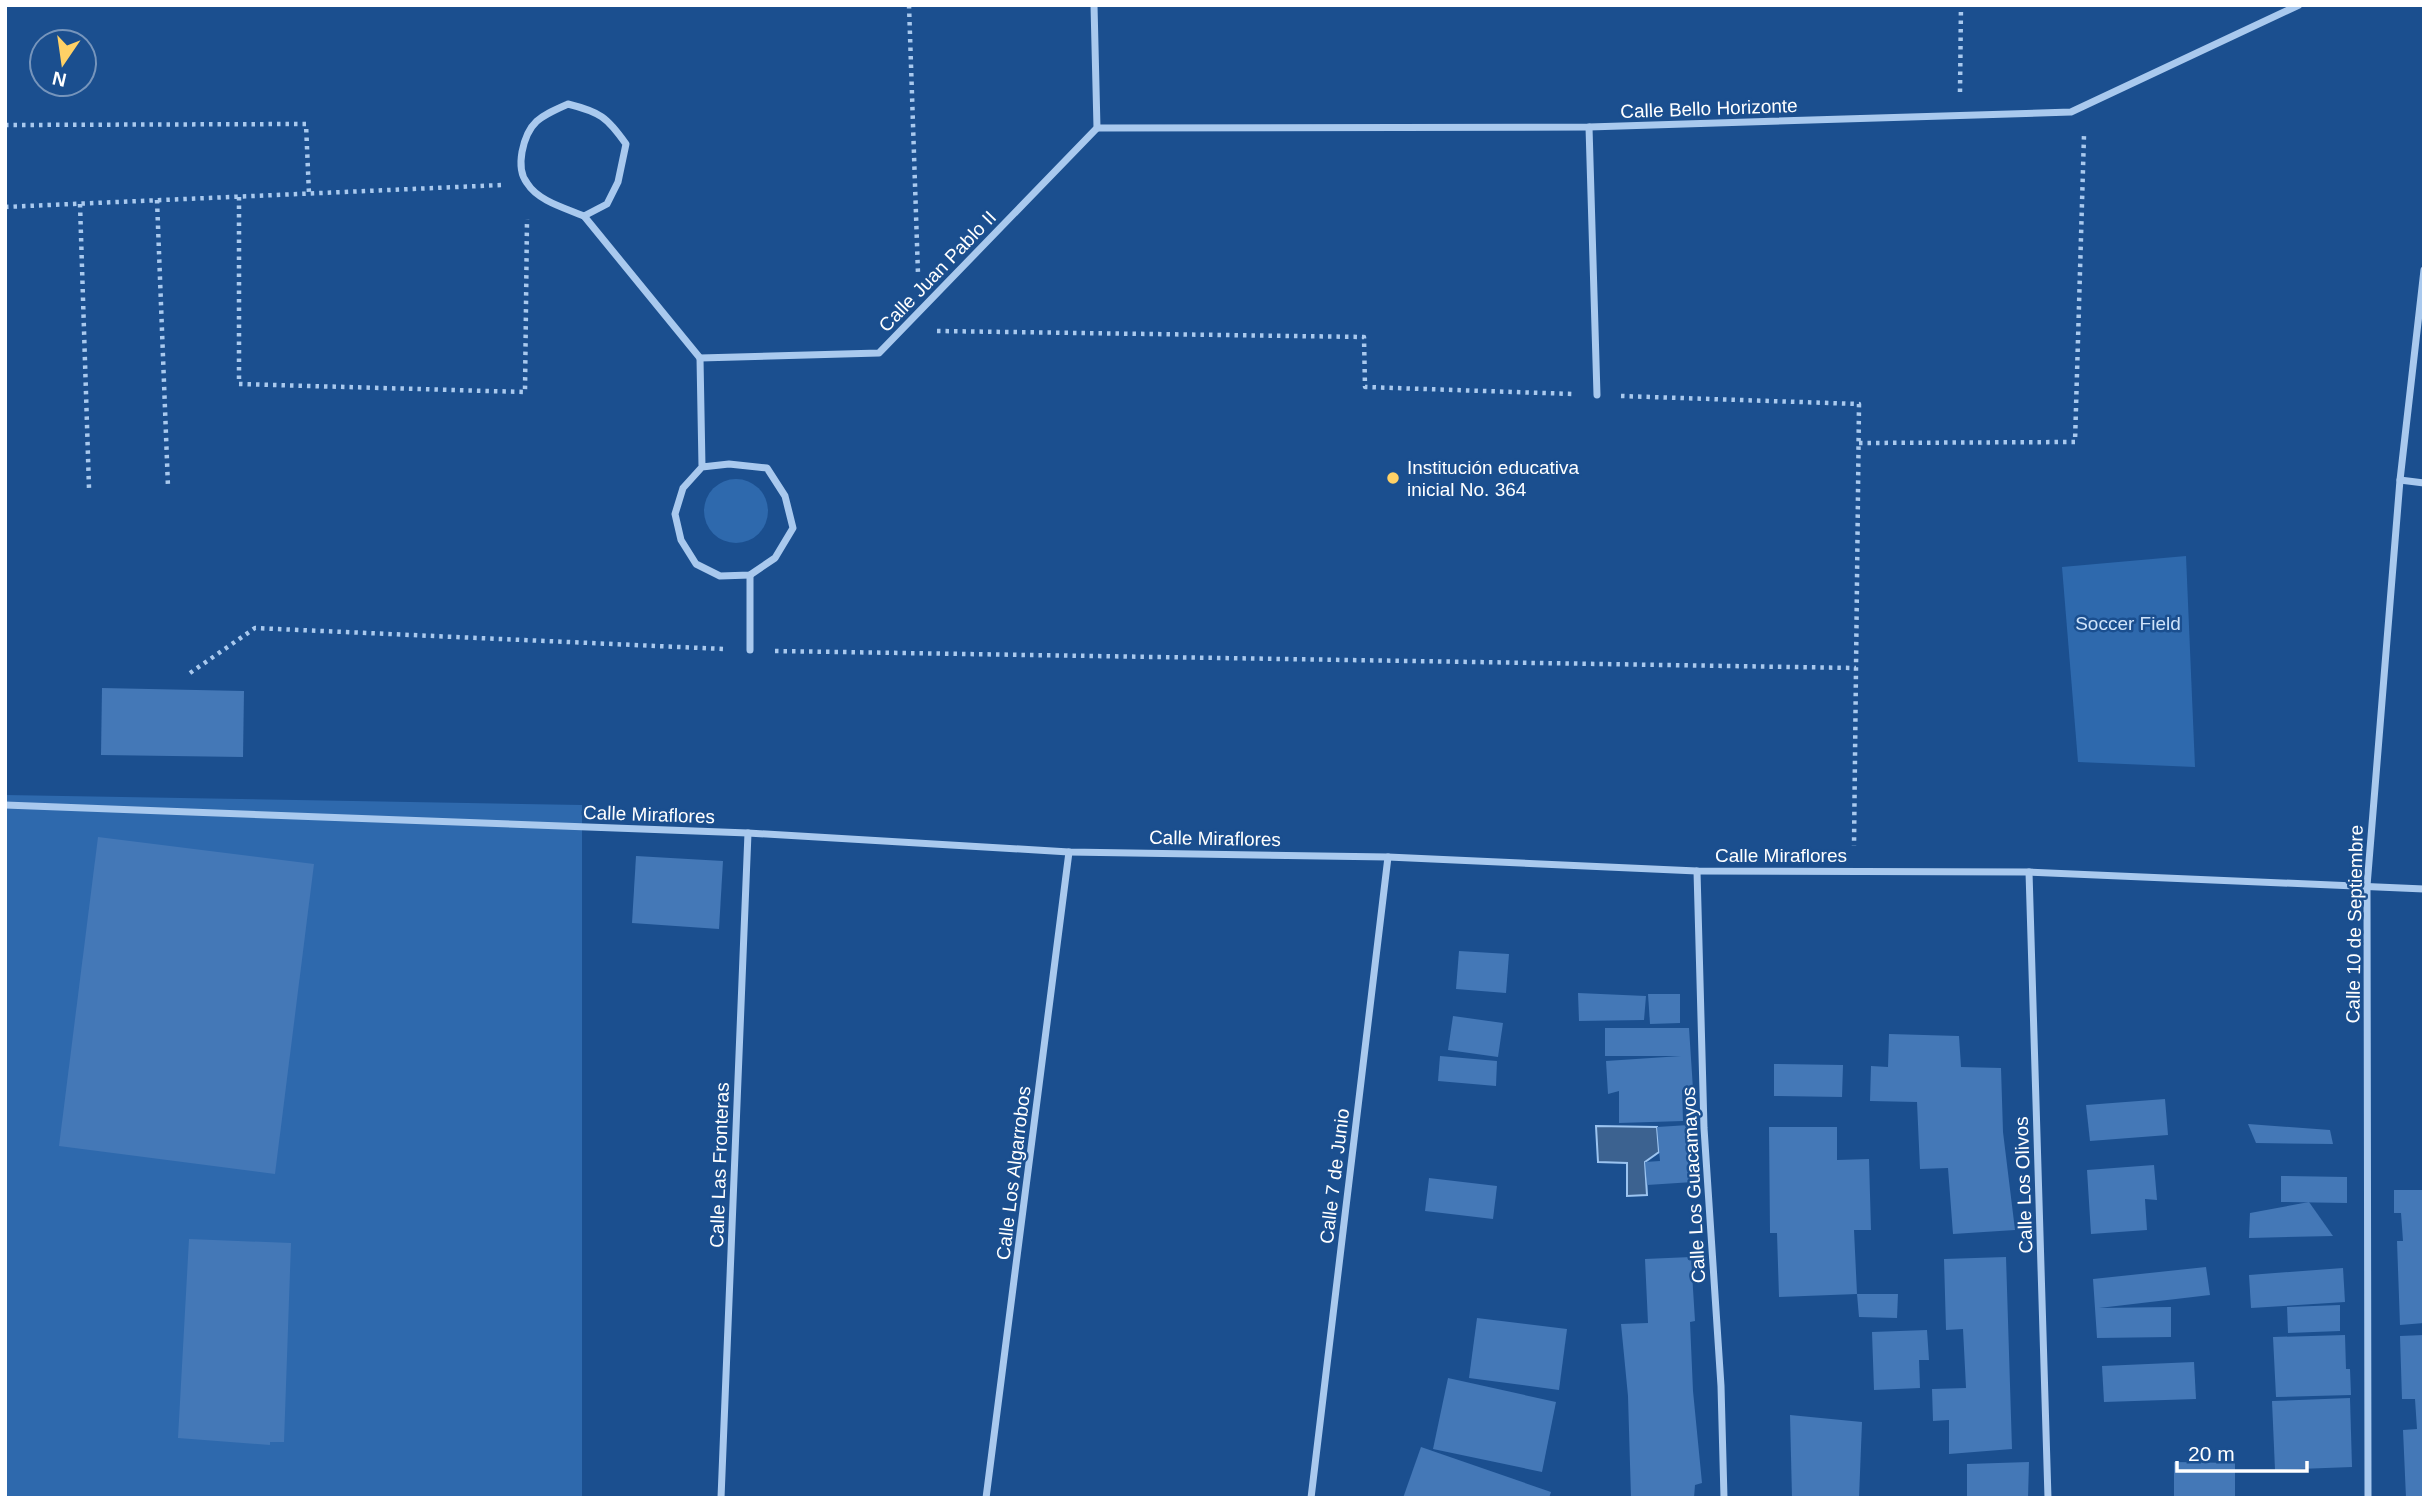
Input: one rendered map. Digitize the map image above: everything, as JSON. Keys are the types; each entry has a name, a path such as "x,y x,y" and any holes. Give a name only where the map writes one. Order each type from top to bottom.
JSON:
{"street":[{"path":"1094,5 1097,128"},
{"name":"Calle Bello Horizonte","path":"1097,128 1589,127 2071,112 2299,5"},
{"path":"584,216 607,204 618,182 626,144 612,125 594,110 568,104 545,114 526,132 519,164 527,184 549,202 584,216 700,358 702,467"},
{"path":"1589,127 1597,395"},
{"name":"Calle Juan Pablo II","path":"700,358 879,353 1097,128"},
{"name":"Calle 10 de Septiembre","path":"2368,1498 2367,886 2400,480 2424,270"},
{"path":"729,464 767,468 785,496 793,528 775,558 750,575 720,576 696,564 681,540 675,514 683,488 702,467 729,464"},
{"path":"2400,480 2424,483"},
{"path":"750,575 750,650"},
{"name":"Calle Miraflores","path":"5,805 748,833 1069,852 1388,857 1697,871 2029,872 2424,889"},
{"name":"Calle Las Fronteras","path":"721,1498 748,833"},
{"name":"Calle Los Algarrobos","path":"986,1498 1069,852"},
{"name":"Calle 7 de Junio","path":"1311,1498 1388,857"},
{"name":"Calle Los Guacamayos","path":"1697,871 1704,1128 1721,1385 1724,1498"},
{"name":"Calle Los Olivos","path":"2029,872 2048,1498"}],"path":[{"path":"909,5 919,311"},
{"path":"1960,116 1961,5"},
{"path":"1858,443 2075,442 2084,106"},
{"path":"5,125 306,124 309,194"},
{"path":"5,207 527,184 525,392 239,384 239,197"},
{"path":"158,201 168,487"},
{"path":"80,204 89,488"},
{"path":"901,331 1364,337 1365,387 1859,404 1853,871"},
{"path":"190,673 254,628 750,650 1856,668"}],"green space":[{"path":"730,479 742,479 759,488 766,499 766,523 759,534 742,543 730,543 718,538 709,529 704,517 704,505 709,493 718,484"},
{"name":"Soccer Field","path":"2186,556 2195,767 2078,762 2062,567"},
{"path":"5,795 582,805 582,1498 5,1498"}],"shaded area":[{"path":"1596,1126 1657,1127 1659,1152 1645,1162 1647,1195 1627,1196 1627,1163 1598,1162"}],"building":[{"path":"102,688 244,691 243,757 101,755"},
{"path":"98,837 314,864 275,1174 59,1146"},
{"path":"636,856 723,861 719,929 632,923"},
{"path":"1459,951 1509,954 1506,993 1456,989"},
{"path":"1578,993 1646,996 1644,1020 1579,1021"},
{"path":"1648,994 1680,994 1680,1023 1650,1024"},
{"path":"1453,1016 1503,1023 1498,1057 1448,1050"},
{"path":"1605,1028 1689,1028 1693,1089 1682,1090 1683,1121 1619,1123 1619,1091 1608,1094 1606,1061 1681,1056 1605,1056"},
{"path":"1889,1034 1959,1036 1961,1067 2001,1068 2003,1132 2015,1230 1953,1234 1948,1168 1920,1169 1917,1102 1870,1101 1871,1066 1888,1067"},
{"path":"1440,1056 1497,1061 1496,1086 1438,1081"},
{"path":"1774,1064 1843,1065 1842,1097 1774,1096"},
{"path":"2165,1099 2168,1135 2090,1141 2086,1105"},
{"path":"2248,1124 2330,1130 2333,1144 2256,1143"},
{"path":"1689,1125 1693,1182 1647,1185 1645,1162 1660,1161 1657,1127"},
{"path":"1769,1127 1837,1127 1837,1160 1869,1159 1871,1230 1854,1230 1857,1294 1779,1297 1777,1233 1770,1233"},
{"path":"2154,1165 2157,1200 2145,1199 2147,1230 2091,1234 2087,1170"},
{"path":"2281,1176 2347,1177 2347,1203 2281,1202"},
{"path":"1429,1178 1497,1186 1493,1219 1425,1211"},
{"path":"2394,1190 2424,1190 2424,1323 2400,1325 2397,1241 2403,1241 2401,1213 2394,1213"},
{"path":"2309,1202 2333,1236 2249,1238 2250,1213"},
{"path":"189,1239 291,1243 284,1442 270,1442 270,1445 178,1438"},
{"path":"1691,1257 1695,1321 1690,1322 1693,1391 1702,1483 1695,1485 1694,1498 1631,1498 1628,1396 1621,1324 1648,1323 1645,1259"},
{"path":"2006,1257 2012,1449 1949,1454 1949,1420 1933,1421 1932,1389 1966,1388 1963,1329 1946,1330 1944,1259"},
{"path":"2206,1267 2210,1295 2099,1308 2171,1307 2171,1337 2097,1338 2093,1279"},
{"path":"2343,1268 2345,1302 2251,1308 2249,1275"},
{"path":"1857,1294 1898,1294 1897,1318 1859,1317"},
{"path":"2340,1305 2340,1331 2288,1333 2287,1307"},
{"path":"1477,1318 1567,1329 1559,1390 1469,1378"},
{"path":"1927,1330 1929,1360 1919,1360 1920,1388 1874,1390 1872,1332"},
{"path":"2345,1335 2346,1369 2350,1369 2351,1395 2276,1397 2273,1337"},
{"path":"2424,1335 2424,1498 2406,1498 2403,1430 2417,1429 2415,1399 2402,1399 2400,1336"},
{"path":"2194,1362 2196,1399 2104,1402 2102,1366"},
{"path":"1448,1378 1556,1402 1542,1472 1433,1449"},
{"path":"2350,1398 2352,1467 2275,1470 2272,1401"},
{"path":"1790,1415 1862,1422 1859,1498 1792,1498"},
{"path":"1421,1447 1551,1492 1549,1498 1403,1498"},
{"path":"2029,1462 2028,1498 1967,1498 1967,1464"},
{"path":"2174,1462 2235,1463 2235,1498 2174,1498"}],"place":[{"name":"Institución educativa inicial No. 364","path":"1393,478"}]}
